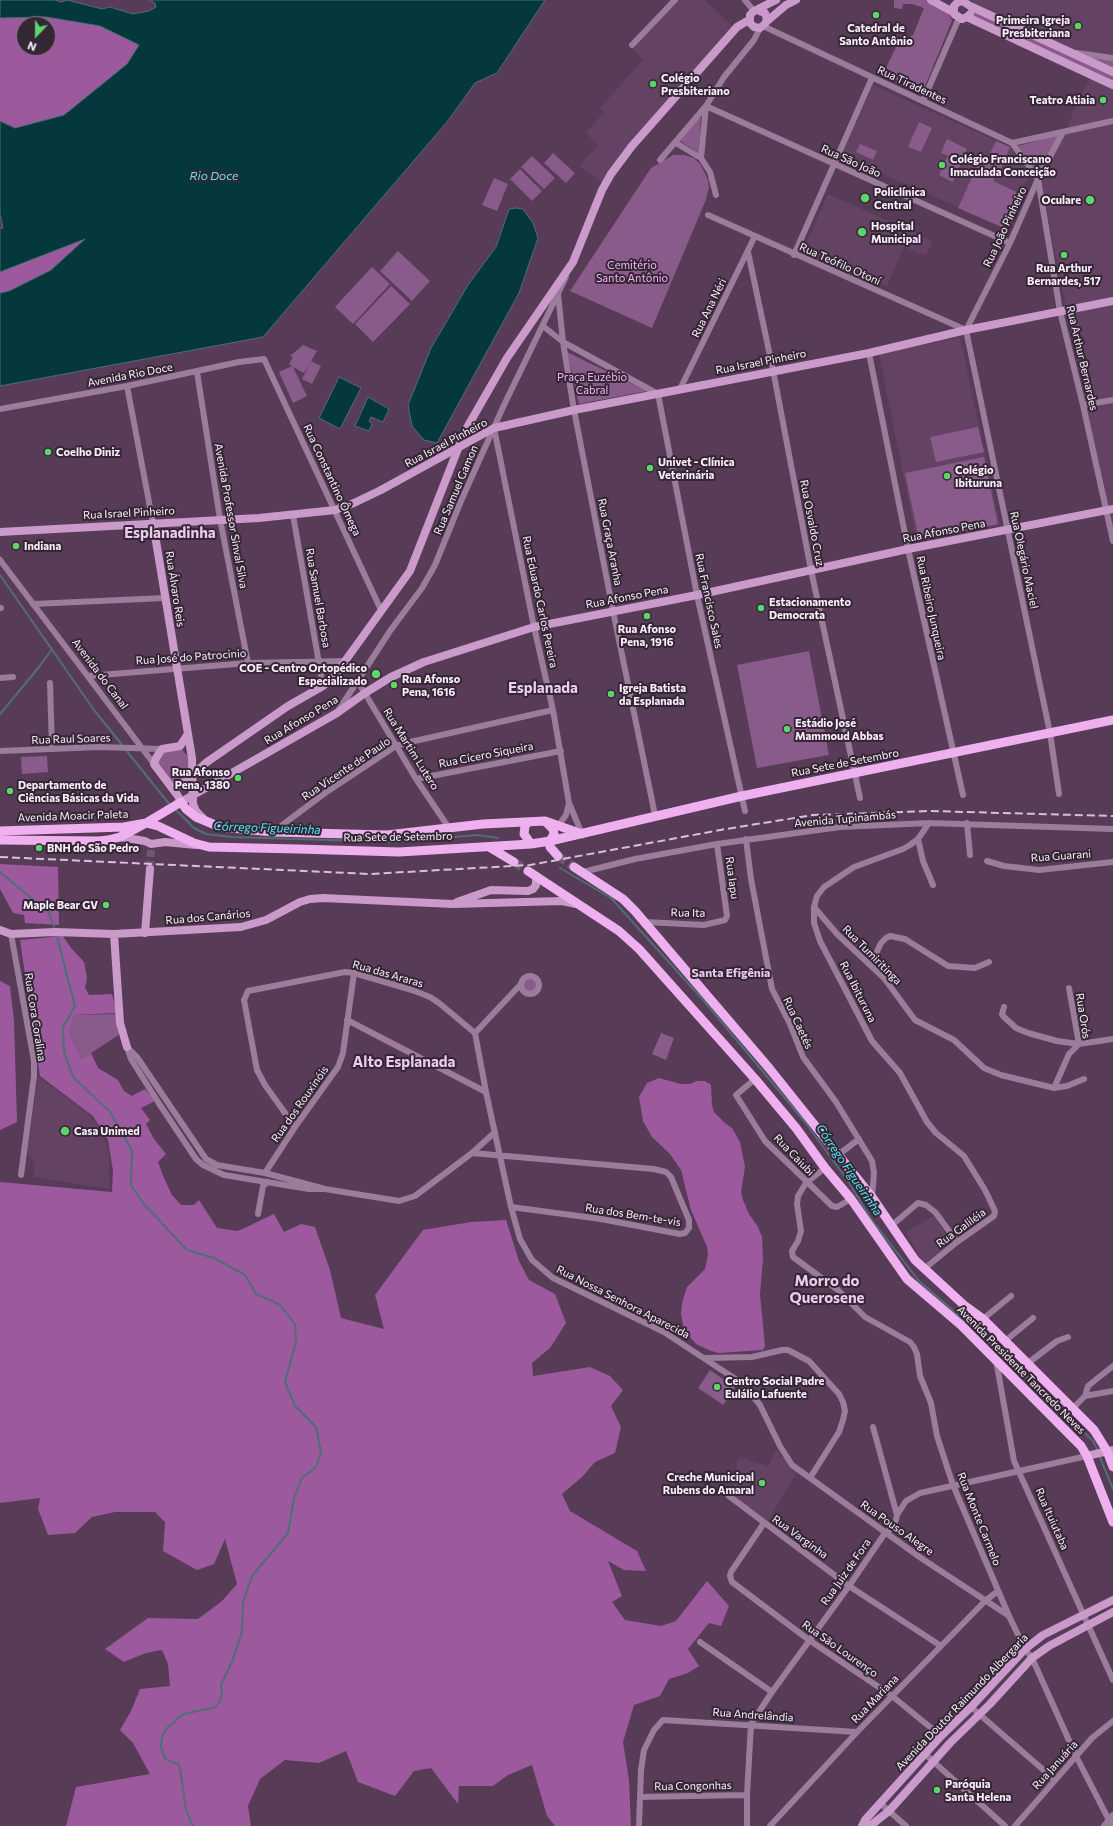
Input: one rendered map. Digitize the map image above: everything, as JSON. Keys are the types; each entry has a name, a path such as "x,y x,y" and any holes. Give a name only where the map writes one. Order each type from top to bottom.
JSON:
{"main road":[{"name":"Rua Sete de Setembro","path":"180,803 191,813 208,823 227,828 387,843 489,847 531,844 582,834 655,815 742,796 1113,720"},
{"name":"Avenida Moacir Paleta","path":"0,840 99,841 120,836 146,824 180,803"},
{"name":"Rua Sete de Setembro","path":"146,824 158,826 194,843 209,847 387,843 449,828 483,824 545,821 582,834"},
{"path":"545,821 553,829 554,834 550,841 550,849 558,856"},
{"path":"528,822 525,826 524,834 531,844"},
{"name":"Avenida Moacir Paleta","path":"0,831 124,827 146,824"},
{"path":"57,829 58,840"},
{"path":"489,847 514,862"},
{"name":"Avenida Presidente Tancredo Neves","path":"574,867 623,899 645,922 768,1068 872,1197 915,1260 983,1320 1094,1430 1113,1467"},
{"name":"Avenida Presidente Tancredo Neves","path":"532,874 618,931 639,949 755,1078 851,1199 907,1279 961,1326 996,1360 1066,1431 1087,1456 1113,1522"},
{"path":"755,1078 768,1068"}],"street":[{"path":"632,45 675,0"},
{"path":"745,0 755,11 764,13 763,25"},
{"path":"172,788 185,782 207,762 288,706 323,686 345,661 404,580 415,561 465,431 508,358 573,262 602,190 611,174 632,146 737,27 749,20 750,15 755,11 776,0"},
{"path":"660,160 706,106 724,77 754,40 763,25 786,5 796,0"},
{"path":"931,0 960,16 1113,85"},
{"path":"960,16 971,12 966,2"},
{"path":"923,101 960,16 956,4 966,2 1113,72"},
{"path":"749,20 754,27 763,25"},
{"name":"Rua Tiradentes","path":"763,25 872,78 1012,143 1038,179"},
{"path":"1062,62 1064,56 1071,51 1113,58"},
{"path":"794,255 872,78"},
{"path":"702,158 706,106"},
{"name":"Rua São João","path":"706,106 1010,243"},
{"path":"1012,143 1113,122"},
{"name":"Rua João Pinheiro","path":"966,330 1010,243 1038,179 1064,132"},
{"path":"676,143 702,158 710,172 716,194"},
{"name":"Rua Arthur Bernardes","path":"1038,179 1060,311 1110,510 1113,541"},
{"name":"Rua Teófilo Otoní","path":"708,215 794,255 966,330"},
{"name":"Rua Ana Néri","path":"680,389 755,236"},
{"name":"Rua Osvaldo Cruz","path":"748,252 773,370 811,570 860,798"},
{"name":"Rua Samuel Gamon","path":"337,712 390,631 422,588 435,565 461,501 494,428 573,262"},
{"name":"Rua Graça Aranha","path":"558,294 563,342 574,410 655,815"},
{"name":"Rua Israel Pinheiro","path":"0,532 293,515 335,510 381,490 494,428 574,410 773,370 869,353 966,330 1113,301"},
{"path":"543,326 563,342 658,394"},
{"name":"Rua Olegário Maciel","path":"966,330 1050,733 1059,794"},
{"name":"Rua Ribeiro Junqueira","path":"869,353 908,549 952,753 963,795"},
{"name":"Rua Constantino Ômega","path":"264,359 381,610"},
{"name":"Avenida Rio Doce","path":"0,409 127,386 239,362 264,359"},
{"name":"Avenida Professor Sinval Silva","path":"197,372 220,519 248,663"},
{"name":"Rua Álvaro Reis","path":"127,386 153,523 192,758 193,796"},
{"name":"Rua Francisco Sales","path":"658,394 697,594 745,811"},
{"path":"1083,406 1113,400"},
{"name":"Rua Eduardo Carlos Pereira","path":"494,428 534,627 553,710 569,803 582,834"},
{"name":"Rua Afonso Pena","path":"180,803 337,712 391,677 424,662 534,627 908,549 1110,510"},
{"name":"Rua Samuel Barbosa","path":"293,515 323,686"},
{"name":"Avenida do Canal","path":"0,560 172,788 180,803"},
{"path":"33,604 165,598"},
{"name":"Rua José do Patrocinio","path":"88,676 248,663 345,661"},
{"path":"0,678 13,677"},
{"name":"Rua Martim Lutero","path":"357,680 416,779 449,828"},
{"path":"50,683 52,749"},
{"name":"Rua Vicente de Paulo","path":"272,832 325,793 396,746 553,710"},
{"path":"154,764 162,748 180,746 188,734"},
{"path":"180,746 192,758 198,761 207,762"},
{"name":"Rua Raul Soares","path":"0,751 112,747 162,748"},
{"name":"Rua Cícero Siqueira","path":"416,779 561,751"},
{"path":"193,796 196,811 208,823"},
{"path":"559,825 566,815 569,803"},
{"path":"814,907 820,892 843,874 865,862 903,849 918,839 929,823"},
{"name":"Avenida Tupinambás","path":"583,872 635,859 717,844 840,827 929,823 1113,829"},
{"path":"967,824 970,855"},
{"path":"120,836 145,841 151,847 165,842 209,847"},
{"name":"Rua Caetés","path":"746,839 751,879 772,989 790,1024 803,1057 824,1084 859,1138 874,1167 872,1197"},
{"path":"918,839 923,861 933,884"},
{"name":"Rua Iapu","path":"717,844 727,916"},
{"name":"Rua Guarani","path":"987,861 1004,866 1039,870 1113,862"},
{"path":"145,933 150,869"},
{"path":"453,904 491,890 522,891 533,889 536,885 532,874"},
{"name":"Rua dos Canários","path":"11,934 55,932 114,934 145,933 253,925 300,902 310,899 323,898 453,904 531,903 546,900 562,901 580,905"},
{"name":"Rua Tumiritinga","path":"814,907 838,934 871,964 890,984 909,1014 915,1020 954,1040 984,1068 1001,1075 1054,1088 1067,1086 1084,1079"},
{"name":"Rua Ibituruna","path":"814,907 814,923 820,941 872,1041 900,1073 927,1122 936,1133 964,1156 988,1197"},
{"name":"Rua Ita","path":"645,922 704,924 723,922 727,916"},
{"path":"0,930 11,934"},
{"name":"Rua Cora Coralina","path":"11,934 34,1062 34,1076 21,1175"},
{"path":"114,934 120,1023 127,1047 137,1057 209,1165 224,1175 264,1183 309,1189 325,1189"},
{"path":"871,964 881,943 890,936 905,939 948,966 975,968 989,962"},
{"name":"Rua dos Rouxinóis","path":"265,1173 295,1127 338,1067 343,1053 354,972"},
{"name":"Rua das Araras","path":"295,1127 265,1085 258,1070 244,1000 245,994 248,991 334,973 354,972 422,993 439,1003 475,1033"},
{"path":"511,1207 475,1033 521,984"},
{"name":"Rua Orós","path":"1054,1088 1069,1054 1079,1044 1069,988"},
{"path":"1004,1007 1002,1014 1004,1017 1010,1024 1023,1032 1057,1041 1079,1044 1113,1039"},
{"path":"347,1020 486,1092"},
{"name":"Rua Caiubi","path":"755,1078 736,1095 765,1141 806,1183 834,1207 837,1207 851,1199"},
{"path":"209,1165 265,1173 325,1189 399,1201 415,1196 472,1153 495,1132"},
{"path":"838,1155 859,1138"},
{"path":"472,1153 500,1155"},
{"name":"Rua dos Bem-te-vis","path":"500,1155 660,1170 671,1177 689,1220 690,1228 685,1233 680,1234 601,1219 511,1207"},
{"path":"806,1183 825,1168"},
{"path":"258,1214 264,1183"},
{"name":"Rua Monte Carmelo","path":"806,1183 801,1189 797,1204 801,1231 798,1241 792,1251 795,1259 838,1290 865,1317 910,1342 914,1347 917,1354 920,1376 931,1403 937,1436 953,1485 1009,1616 1025,1649 1032,1658 1076,1756 1111,1820"},
{"name":"Rua Galiléia","path":"924,1269 957,1242 995,1215 995,1211 988,1197"},
{"path":"891,1226 918,1203 926,1205 936,1213 957,1242"},
{"name":"Rua Nossa Senhora Aparecida","path":"511,1207 520,1239 532,1260 553,1278 664,1332 705,1358 749,1389 760,1405 781,1448"},
{"path":"983,1320 1012,1296"},
{"path":"1004,1340 1033,1318"},
{"path":"1028,1363 1057,1341 1068,1337"},
{"path":"705,1358 752,1357 788,1350 809,1361 840,1394 844,1411 839,1432 810,1478"},
{"name":"Rua Ituiutaba","path":"996,1360 1013,1456 1113,1680"},
{"path":"1086,1396 1088,1386 1113,1366"},
{"path":"1072,1409 1086,1396 1113,1391"},
{"path":"873,1427 897,1515"},
{"name":"Rua Pouso Alegre","path":"781,1448 792,1465 885,1533 1009,1616"},
{"path":"1087,1456 1106,1452"},
{"name":"Rua Juiz de Fora","path":"751,1724 885,1533 890,1529 906,1501 920,1493 1087,1456"},
{"name":"Rua Varginha","path":"729,1496 849,1586 941,1646"},
{"name":"Rua São Lourenço","path":"764,1523 731,1572 730,1576 732,1582 809,1640 892,1696 941,1736"},
{"name":"Rua Mariana","path":"770,1826 857,1732 985,1601 998,1591"},
{"name":"Avenida Doutor Raimundo Albergaria","path":"862,1826 880,1803 941,1736 971,1707 1025,1649 1043,1635 1084,1613 1113,1600"},
{"name":"Avenida Doutor Raimundo Albergaria","path":"870,1826 889,1811 933,1762 1032,1658 1049,1646 1113,1612"},
{"path":"700,1642 772,1692"},
{"path":"971,1707 1054,1780"},
{"name":"Rua Andrelândia","path":"640,1797 644,1750 654,1730 663,1720 670,1719 751,1724 857,1732"},
{"name":"Rua Januária","path":"1015,1826 1092,1738 1113,1721"},
{"path":"747,1826 747,1795 751,1724"},
{"path":"925,1754 1005,1826"},
{"name":"Rua Congonhas","path":"640,1797 747,1795"},
{"path":"639,1826 640,1797"},
{"path":"880,1803 906,1826"},
{"path":"1104,1826 1111,1820"}],"shaded area":[{"name":"Colégio Presbiteriano","path":"679,0 705,0 733,27 602,182 579,166 598,145 586,133 604,112 600,108 643,60 632,48"},
{"path":"972,0 1113,0 1113,57 1074,51 972,5"},
{"path":"0,18 16,18 16,56 56,56 56,19 100,26 139,45 127,64 64,115 15,128 0,121"},
{"path":"1090,76 1113,86 1113,540 1040,179 1064,133"},
{"name":"Colégio Franciscano Imaculada Conceição","path":"873,85 1010,147 1030,174 1006,229 841,155"},
{"name":"Hospital Municipal","path":"828,194 933,241 926,256 904,247 887,286 804,248"},
{"path":"86,238 51,270 9,291 0,293 0,272"},
{"name":"Colégio Ibituruna","path":"960,337 1000,525 917,542 879,354"},
{"path":"0,864 58,867 59,925 25,923 24,915 13,913 0,889"},
{"path":"63,936 71,948 84,962 87,978 85,988 89,995 112,994 117,1013 74,1015 69,1034 82,1059 91,1053 98,1068 118,1080 124,1091 132,1096 145,1089 155,1101 141,1108 150,1120 146,1124 154,1139 166,1154 158,1162 172,1195 181,1205 194,1205 199,1200 217,1228 238,1231 274,1214 284,1232 301,1224 315,1227 330,1270 341,1318 384,1329 375,1295 423,1230 471,1222 506,1220 519,1261 529,1280 555,1294 566,1323 550,1348 532,1363 533,1376 590,1367 610,1376 623,1390 611,1406 621,1427 615,1453 595,1462 582,1477 562,1494 570,1511 637,1551 646,1571 624,1570 608,1561 622,1596 612,1602 625,1620 661,1626 676,1621 707,1581 729,1606 721,1626 709,1623 688,1649 699,1666 688,1673 669,1679 660,1696 634,1705 623,1742 629,1780 631,1826 555,1826 547,1816 532,1765 508,1775 493,1786 459,1786 458,1804 431,1768 414,1771 395,1796 358,1782 346,1751 319,1763 285,1760 260,1779 248,1806 251,1826 66,1826 76,1787 150,1774 133,1743 120,1730 131,1711 140,1689 170,1686 168,1664 162,1650 146,1653 124,1662 105,1649 148,1618 198,1619 222,1601 237,1584 225,1539 214,1564 197,1570 163,1551 165,1522 155,1512 115,1512 92,1517 75,1533 48,1535 38,1509 40,1498 0,1503 0,1182 112,1192 113,1171 108,1140 93,1116 40,1076 20,940"},
{"path":"0,981 10,986 14,1021 17,1122 0,1130"},
{"name":"Casa Unimed","path":"38,1077 79,1106 96,1122 105,1140 109,1153 110,1189 33,1177 35,1164 27,1154"},
{"path":"659,1078 681,1084 705,1081 711,1085 712,1105 714,1112 732,1128 740,1142 745,1167 741,1192 749,1214 758,1227 762,1237 763,1259 760,1294 765,1346 763,1350 719,1353 711,1351 696,1344 684,1330 681,1314 682,1303 687,1287 705,1269 708,1255 707,1247 691,1210 681,1170 670,1154 652,1137 643,1121 639,1097 647,1083"},
{"path":"934,1215 952,1244 924,1265 906,1232"},
{"name":"Creche Municipal Rubens do Amaral","path":"776,1450 797,1472 768,1521 731,1495 738,1460 741,1458 768,1466"}],"green space":[{"path":"894,0 927,0 948,12 952,21 923,91 883,74 898,43 913,35 924,8 912,4 903,4 902,9 894,8"},
{"path":"971,9 1074,53 1113,58 1113,85 969,15"},
{"path":"701,115 699,153 680,141"},
{"path":"919,122 932,128 921,152 908,147"},
{"path":"1059,135 1038,174 1018,146"},
{"path":"947,139 967,149 962,162 941,153"},
{"path":"996,141 1010,147 1000,171 985,164"},
{"path":"860,144 877,151 873,160 856,152"},
{"path":"553,153 575,173 566,183 544,163"},
{"name":"Cemitério Santo Antônio","path":"673,155 684,155 694,158 701,165 708,180 709,188 705,202 652,328 570,291 651,168"},
{"path":"532,156 555,178 544,189 521,167"},
{"path":"947,157 961,163 953,182 939,175"},
{"path":"979,162 998,170 993,181 1021,194 1006,229 958,208"},
{"path":"520,169 542,191 532,201 510,179"},
{"path":"494,178 508,184 497,211 482,205"},
{"path":"398,251 430,281 412,301 380,271"},
{"path":"372,267 390,284 353,324 335,307"},
{"path":"391,286 410,304 373,342 355,324"},
{"path":"303,345 317,351 304,373 293,367 307,396 293,403 279,372 292,366 289,364 293,357 290,356"},
{"name":"Praça Euzébio Cabral","path":"567,352 647,391 579,404"},
{"path":"311,361 321,366 312,384 302,379"},
{"path":"978,427 984,452 936,462 930,437"},
{"path":"984,457 998,524 919,540 905,473"},
{"name":"Estádio José Mammoud Abbas","path":"809,651 829,755 757,768 737,665"},
{"path":"179,747 189,757 191,776 173,787 155,759 158,752"},
{"path":"47,756 48,772 22,774 21,757"},
{"path":"527,978 533,978 537,982 537,988 533,992 527,992 523,988 523,982"},
{"path":"117,1014 120,1034 82,1059 69,1034 74,1015"},
{"path":"661,1033 674,1038 666,1060 652,1054"},
{"name":"Centro Social Padre Eulálio Lafuente","path":"710,1370 735,1387 723,1405 698,1388"}],"water":[{"name":"Rio Doce","path":"0,0 55,0 61,2 67,0 102,9 110,7 133,14 149,11 156,7 155,3 149,0 545,0 497,73 475,83 447,122 263,337 0,386 0,293 9,291 51,270 85,239 0,272 0,228 3,228 0,214 0,121 15,128 64,115 127,64 139,45 100,26 56,19 56,16 16,16 16,18 0,18"},
{"path":"509,209 523,209 533,223 538,238 519,293 437,443 424,440 412,426 408,405 431,348 468,285 496,247"},
{"path":"339,377 361,388 340,429 319,418"},
{"path":"368,397 389,409 383,422 371,417 369,421 372,424 369,431 355,426"}],"waterway":[{"name":"Córrego Figueirinha","path":"0,575 94,710 123,746"},
{"path":"0,714 52,649"},
{"name":"Córrego Figueirinha","path":"125,749 170,805"},
{"name":"Córrego Figueirinha","path":"175,809 194,828 206,834 232,837 396,842 478,835 498,838"},
{"name":"Córrego Figueirinha","path":"560,868 611,898 704,1001 805,1122 848,1181 871,1219 919,1281 997,1349 1093,1441 1098,1451"},
{"path":"0,872 49,913 54,927"},
{"path":"57,937 75,1006 63,1027 64,1052 73,1077 110,1112 132,1151 131,1185 143,1203 187,1250 214,1258 245,1275 256,1294 279,1304 295,1324 296,1342 285,1382 295,1406 316,1427 321,1452 316,1467 302,1478 294,1498 288,1533 252,1576 243,1602 242,1632 233,1659 221,1685 222,1692 220,1701 216,1707 183,1714 167,1728 162,1737 161,1747 165,1759 178,1764 180,1768 186,1810 193,1826"},
{"name":"Córrego Figueirinha","path":"1099,1455 1113,1489"}],"tunnel":[{"path":"150,869 151,850"},
{"path":"558,856 574,867"},
{"path":"514,862 528,871"}],"railway":[{"path":"0,857 370,874 530,865 726,829 813,815 930,811 1113,816"}],"place":[{"name":"Catedral de Santo Antônio","path":"876,15"},
{"name":"Primeira Igreja Presbiteriana","path":"1078,26"},
{"name":"Colégio Presbiteriano","path":"653,84"},
{"name":"Teatro Atiaia","path":"1103,100"},
{"name":"Colégio Franciscano Imaculada Conceição","path":"942,165"},
{"name":"Policlínica Central","path":"865,198"},
{"name":"Oculare","path":"1090,200"},
{"name":"Hospital Municipal","path":"862,232"},
{"name":"Rua Arthur Bernardes, 517","path":"1064,255"},
{"name":"Coelho Diniz","path":"48,452"},
{"name":"Univet - Clínica Veterinária","path":"650,468"},
{"name":"Colégio Ibituruna","path":"947,476"},
{"name":"Indiana","path":"16,546"},
{"name":"Estacionamento Democrata","path":"761,608"},
{"name":"Rua Afonso Pena, 1916","path":"647,616"},
{"name":"COE - Centro Ortopédico Especializado","path":"376,674"},
{"name":"Rua Afonso Pena, 1616","path":"394,685"},
{"name":"Igreja Batista da Esplanada","path":"611,694"},
{"name":"Estádio José Mammoud Abbas","path":"787,729"},
{"name":"Rua Afonso Pena, 1380","path":"238,778"},
{"name":"Departamento de Ciências Básicas da Vida","path":"10,791"},
{"name":"BNH do São Pedro","path":"39,848"},
{"name":"Maple Bear GV","path":"106,905"},
{"name":"Casa Unimed","path":"65,1131"},
{"name":"Centro Social Padre Eulálio Lafuente","path":"717,1387"},
{"name":"Creche Municipal Rubens do Amaral","path":"762,1483"},
{"name":"Paróquia Santa Helena","path":"937,1790"}],"district":[{"name":"Esplanadinha","path":"170,533"},
{"name":"Esplanada","path":"543,688"},
{"name":"Santa Efigênia","path":"731,973"},
{"name":"Alto Esplanada","path":"404,1062"},
{"name":"Morro do Querosene","path":"827,1290"}]}
